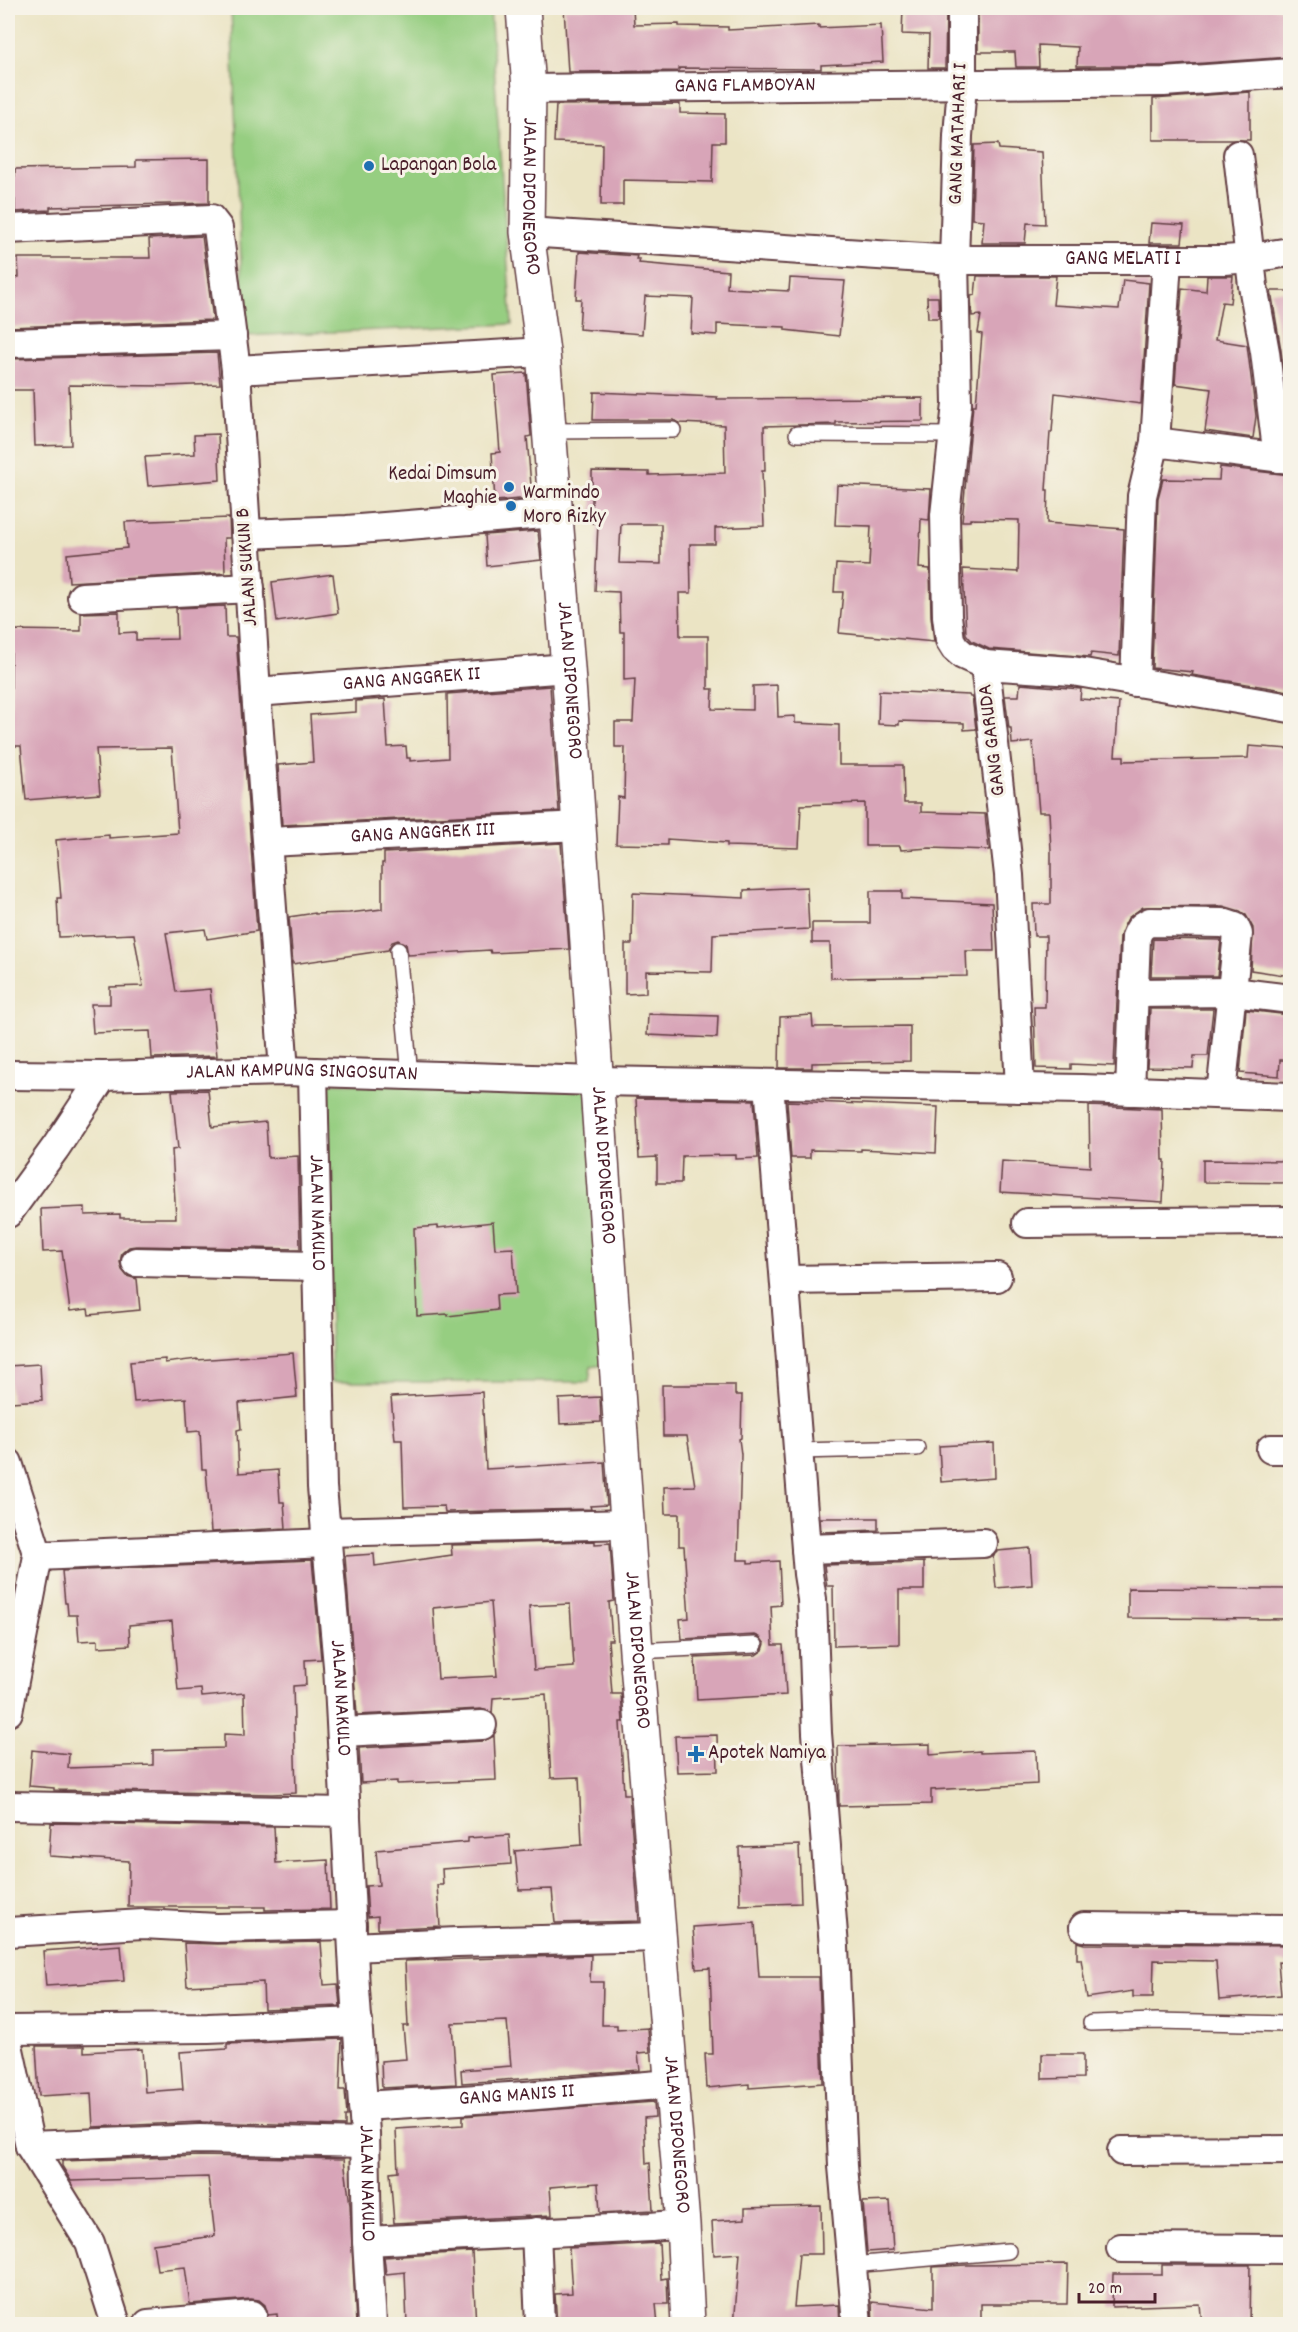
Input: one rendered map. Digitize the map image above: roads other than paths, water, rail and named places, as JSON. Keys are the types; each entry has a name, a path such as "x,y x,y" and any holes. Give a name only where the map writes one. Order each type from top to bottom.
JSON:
{"street":[{"name":"JALAN DIPONEGORO","path":"524,8 529,89 527,232 543,352 568,668 636,1651 683,2224 688,2325"},
{"name":"GANG MATAHARI I","path":"962,8 962,85 954,261 957,404 945,515 947,616 950,640 955,648 963,655 985,664"},
{"name":"GANG FLAMBOYAN","path":"529,89 793,84 962,85 1164,82 1290,73"},
{"path":"1155,442 1284,459 1253,286 1238,155"},
{"name":"JALAN SUKUN B","path":"8,229 211,219 218,228 236,370 256,692 269,842 284,1071"},
{"name":"GANG MELATI I","path":"527,232 954,261 1167,261 1251,258 1290,252"},
{"path":"1135,682 1142,496 1155,442 1167,261"},
{"path":"8,343 232,336"},
{"path":"236,370 543,352"},
{"path":"246,534 347,530 555,513"},
{"path":"82,597 250,588"},
{"name":"GANG GARUDA","path":"1020,1088 1009,875 985,664 1072,671 1290,708"},
{"name":"GANG ANGGREK II","path":"256,692 568,668"},
{"name":"GANG ANGGREK III","path":"269,842 579,826"},
{"path":"1131,1091 1136,938 1142,925 1150,922 1223,923 1235,927 1238,934 1221,1094"},
{"path":"1135,993 1233,992 1290,999"},
{"name":"JALAN KAMPUNG SINGOSUTAN","path":"8,1075 102,1076 284,1071 596,1082 1020,1088 1290,1096"},
{"name":"JALAN NAKULO","path":"313,1072 322,1487 342,1732 365,2143 372,2325"},
{"path":"8,1213 56,1147 102,1076"},
{"path":"769,1084 806,1549 812,1599 817,1733 834,1947 843,2166 858,2325"},
{"path":"1027,1223 1290,1221"},
{"path":"136,1262 317,1266"},
{"path":"785,1280 997,1277"},
{"path":"8,1462 38,1556 8,1712"},
{"path":"38,1556 327,1538 629,1524"},
{"path":"806,1549 983,1543"},
{"path":"342,1732 482,1725"},
{"path":"8,1806 346,1812"},
{"path":"8,1932 143,1924 468,1941 660,1937"},
{"path":"1084,1927 1290,1929"},
{"path":"8,2030 208,2028 358,2022"},
{"path":"8,2045 30,2145 90,2243 116,2325"},
{"name":"GANG MANIS II","path":"363,2106 525,2097 671,2084"},
{"path":"30,2145 200,2139 365,2143"},
{"path":"1122,2151 1290,2150"},
{"path":"367,2241 683,2224"},
{"path":"536,2232 540,2325"},
{"path":"1121,2248 1290,2249"},
{"path":"148,2325 252,2315"}],"lane":[{"path":"549,431 673,430"},
{"path":"797,434 954,435"},
{"path":"398,950 410,1076"},
{"path":"799,1451 917,1448"},
{"path":"636,1651 755,1645"},
{"path":"1091,2023 1157,2021 1290,2024"},
{"path":"852,2265 1008,2251"}],"place":[{"name":"Lapangan Bola","path":"369,166"},
{"name":"Kedai Dimsum Maghie","path":"509,487"},
{"name":"Warmindo Moro Rizky","path":"511,506"},
{"name":"Apotek Namiya","path":"696,1754"}]}
